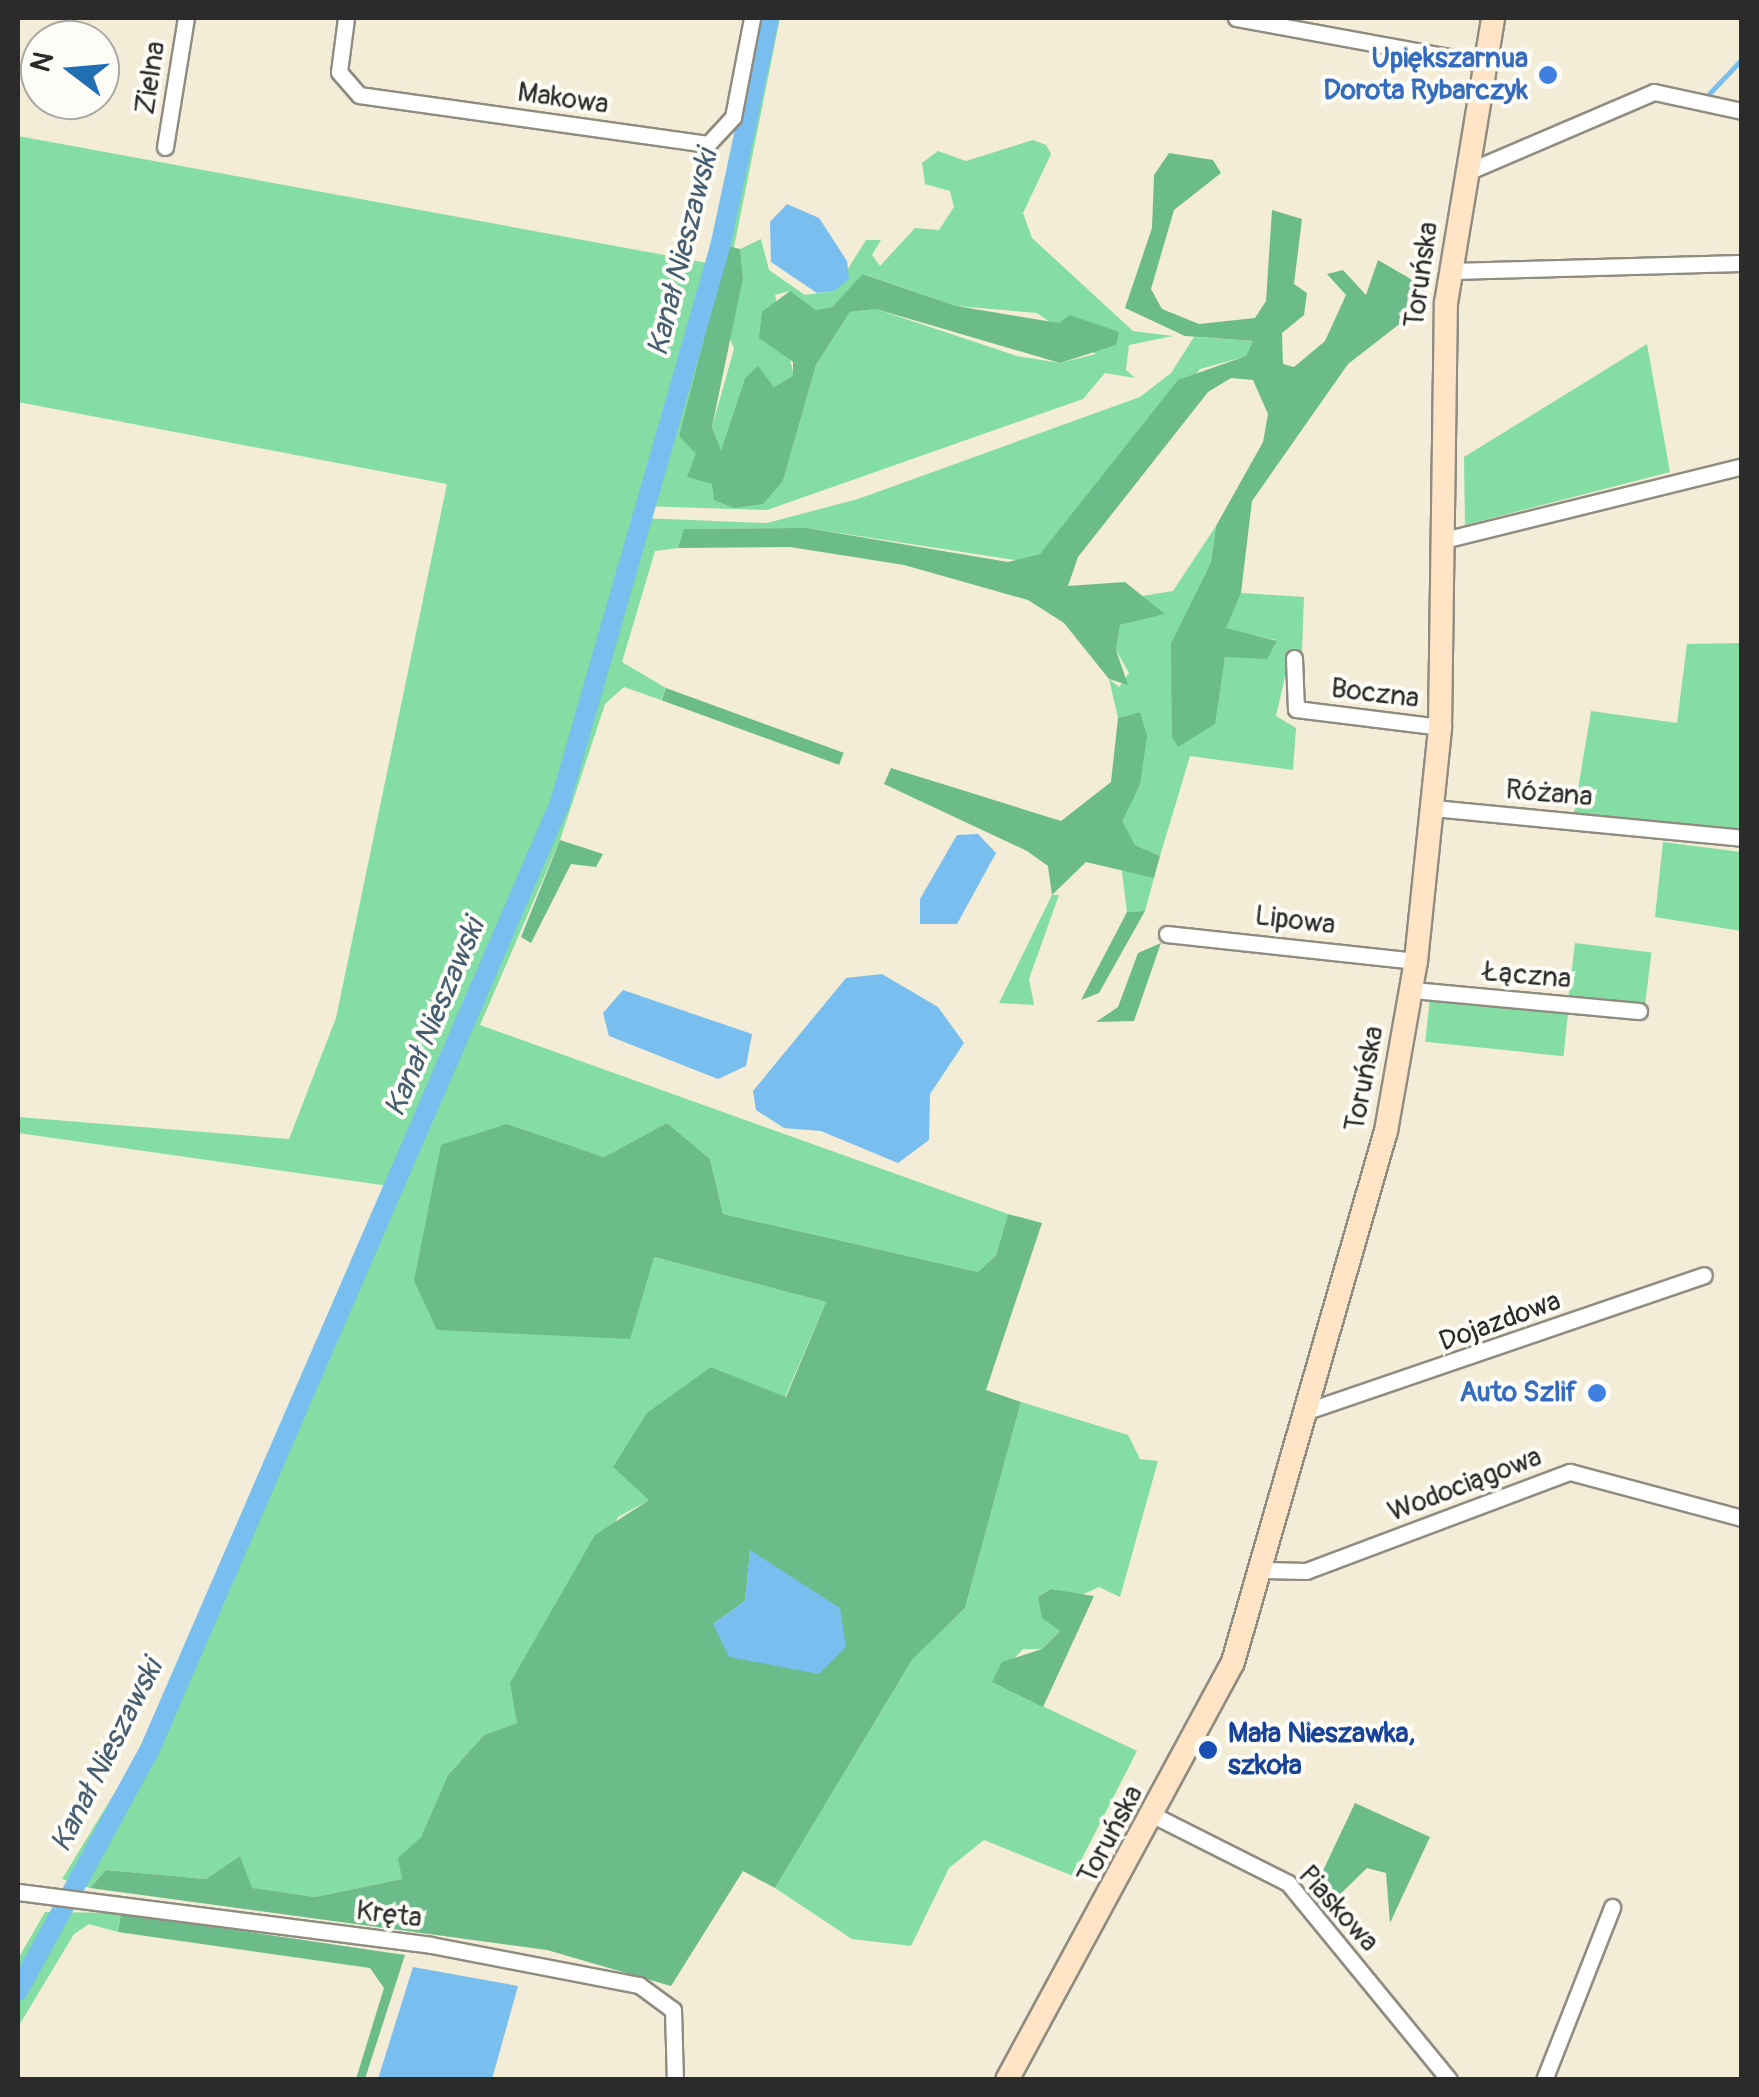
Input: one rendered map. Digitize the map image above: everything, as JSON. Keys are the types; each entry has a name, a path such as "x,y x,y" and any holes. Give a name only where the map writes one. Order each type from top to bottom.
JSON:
{"main road":[{"name":"Toruńska","path":"1007,2080 1155,1816 1233,1662 1266,1570 1313,1409 1412,990 1440,728 1444,540 1440,385 1451,271 1493,18"}],"street":[{"name":"Zielna","path":"165,147 186,18"},
{"name":"Makowa","path":"346,18 340,72 358,95 708,144 733,117 752,18"},
{"path":"1236,18 1486,64"},
{"path":"1467,172 1644,95 1704,99 1742,111"},
{"path":"1451,271 1742,263"},
{"path":"1444,540 1742,466"},
{"name":"Boczna","path":"1294,658 1296,708 1440,728"},
{"name":"Różana","path":"1433,808 1742,838"},
{"name":"Lipowa","path":"1168,934 1416,961"},
{"name":"Łączna","path":"1412,990 1638,1011"},
{"name":"Dojazdowa","path":"1313,1409 1704,1275"},
{"name":"Wodociągowa","path":"1266,1570 1306,1571 1570,1472 1742,1518"},
{"name":"Piaskowa","path":"1155,1816 1288,1883 1449,2080"},
{"name":"Kręta","path":"18,1892 83,1904 431,1945 640,1985 672,2010 675,2080"},
{"path":"1544,2080 1612,1907"}],"green space":[{"path":"760,18 780,18 734,247 679,436 783,481 816,365 850,312 876,309 1017,356 1060,363 1096,354 1037,313 956,306 864,274 832,307 816,310 789,291 775,295 794,376 774,387 758,367 745,378 721,453 712,427 734,349 726,328 743,278 740,249 761,239 769,270 805,295 834,291 866,240 881,240 872,255 880,266 915,228 939,230 954,207 950,191 925,184 922,163 938,151 966,161 1033,140 1046,145 1051,154 1023,213 1032,238 1133,331 1173,336 1129,345 1126,370 1135,378 1105,373 1083,399 767,510 643,506 641,518 767,523 858,499 1140,397 1171,373 1194,337 1253,341 1247,356 1200,369 1040,554 1022,561 807,528 685,529 678,548 655,551 622,662 666,688 661,700 624,687 605,704 560,840 480,1025 1008,1214 996,1255 978,1272 723,1214 710,1159 667,1123 604,1157 507,1124 654,1257 826,1302 785,1397 711,1367 649,1500 618,1517 517,1723 484,1735 448,1775 421,1837 399,1858 402,1879 315,1897 251,1888 240,1856 206,1879 106,1870 90,1888 62,1879 150,1735 389,1186 18,1133 18,1117 289,1139 336,1018 447,484 18,402 18,136 713,264"},
{"path":"1169,153 1213,160 1221,173 1174,210 1151,289 1162,309 1199,324 1255,318 1266,301 1272,210 1302,219 1294,284 1307,293 1304,315 1282,333 1283,364 1294,367 1325,341 1346,295 1327,274 1343,270 1366,295 1378,260 1426,288 1420,308 1348,364 1252,501 1241,593 1226,628 1277,641 1267,659 1225,657 1215,724 1178,747 1172,737 1171,643 1211,562 1216,526 1263,442 1268,414 1253,380 1231,378 1208,392 1078,557 1068,586 1125,582 1165,614 1120,625 1116,650 1128,685 1109,679 1064,623 1028,600 904,565 790,547 678,548 684,529 807,528 1008,562 1040,554 1178,380 1246,356 1253,341 1185,336 1125,308 1152,228 1154,175"},
{"path":"728,246 740,249 743,278 712,427 721,451 745,378 758,366 774,387 793,376 793,362 759,338 762,312 790,291 816,310 832,307 863,274 956,306 1059,323 1070,315 1119,332 1116,345 1060,363 876,309 850,312 816,365 783,481 763,504 734,508 714,500 712,484 687,477 696,454 679,436"},
{"path":"1647,344 1670,472 1465,525 1464,457"},
{"path":"1216,526 1211,562 1171,643 1214,724 1225,657 1276,640 1225,629 1229,611 1241,593 1304,597 1302,652 1291,650 1276,716 1296,728 1293,770 1190,756 1160,856 1135,845 1121,821 1140,785 1140,712 1118,718 1109,679 1119,687 1129,673 1116,650 1120,625 1164,614 1142,596 1173,591"},
{"path":"1741,643 1741,829 1574,813 1591,711 1677,723 1687,644"},
{"path":"666,688 844,753 839,765 662,700"},
{"path":"1140,712 1147,736 1140,785 1122,821 1135,845 1160,856 1154,878 1086,862 1052,895 1048,866 1027,851 884,784 891,768 1061,821 1111,782 1118,718"},
{"path":"560,840 603,854 596,867 571,864 531,943 521,937"},
{"path":"1663,842 1741,852 1741,931 1655,917"},
{"path":"1121,864 1154,878 1145,911 1127,912"},
{"path":"1052,895 1059,895 1029,979 1034,1005 999,1003"},
{"path":"1145,911 1099,993 1081,1000 1127,912"},
{"path":"1161,943 1134,1021 1096,1022 1118,1007 1138,953"},
{"path":"1575,943 1651,952 1645,1008 1568,999"},
{"path":"1430,997 1568,1012 1564,1056 1425,1042"},
{"path":"667,1123 710,1159 723,1214 978,1272 996,1255 1008,1214 1042,1223 986,1390 1021,1402 965,1608 912,1660 775,1888 743,1871 671,1986 547,1950 90,1888 106,1870 206,1879 240,1856 252,1888 315,1897 402,1879 398,1858 421,1837 448,1775 484,1735 517,1723 510,1683 595,1535 649,1500 613,1467 647,1413 711,1367 786,1397 826,1302 654,1257 630,1339 437,1330 414,1281 441,1145 507,1124 604,1157","holes":["750,1551 819,1674 713,1624 745,1601"]},
{"path":"1021,1402 1128,1435 1140,1459 1158,1461 1120,1597 1099,1587 1075,1598 1049,1589 1038,1597 1061,1630 1042,1649 1023,1649 992,1682 1137,1751 1073,1876 984,1840 949,1868 911,1946 852,1939 775,1888 912,1660 965,1608"},
{"path":"1050,1589 1094,1596 1043,1707 992,1682 1002,1662 1042,1649 1060,1631 1042,1618 1038,1597"},
{"path":"1355,1803 1430,1837 1390,1923 1386,1873 1367,1868 1325,1909 1311,1896"},
{"path":"45,1912 121,1913 118,1932 89,1924 74,1934 18,2027 18,1959"},
{"path":"121,1913 405,1955 365,2079 356,2079 384,1988 370,1968 118,1932"}],"water":[{"path":"787,204 819,218 847,261 849,279 834,291 817,293 771,262 770,222"},
{"path":"978,834 996,853 957,924 920,924 920,899 957,835"},
{"path":"882,974 938,1007 964,1043 930,1094 929,1140 898,1163 821,1131 784,1128 756,1110 753,1091 846,978"},
{"path":"623,990 752,1034 746,1066 718,1079 609,1036 603,1013"},
{"path":"750,1550 840,1608 846,1647 819,1674 729,1657 713,1624 745,1601"},
{"path":"413,1967 518,1986 492,2079 378,2079"}],"waterway":[{"name":"Kanał Nieszawski","path":"18,1991 150,1749 560,803 720,247 769,18"},
{"path":"1704,99 1742,59"}],"place":[{"name":"Upiększarnua Dorota Rybarczyk","path":"1548,75"},
{"name":"Auto Szlif","path":"1597,1393"},
{"name":"Mała Nieszawka, szkoła","path":"1208,1750"}]}
